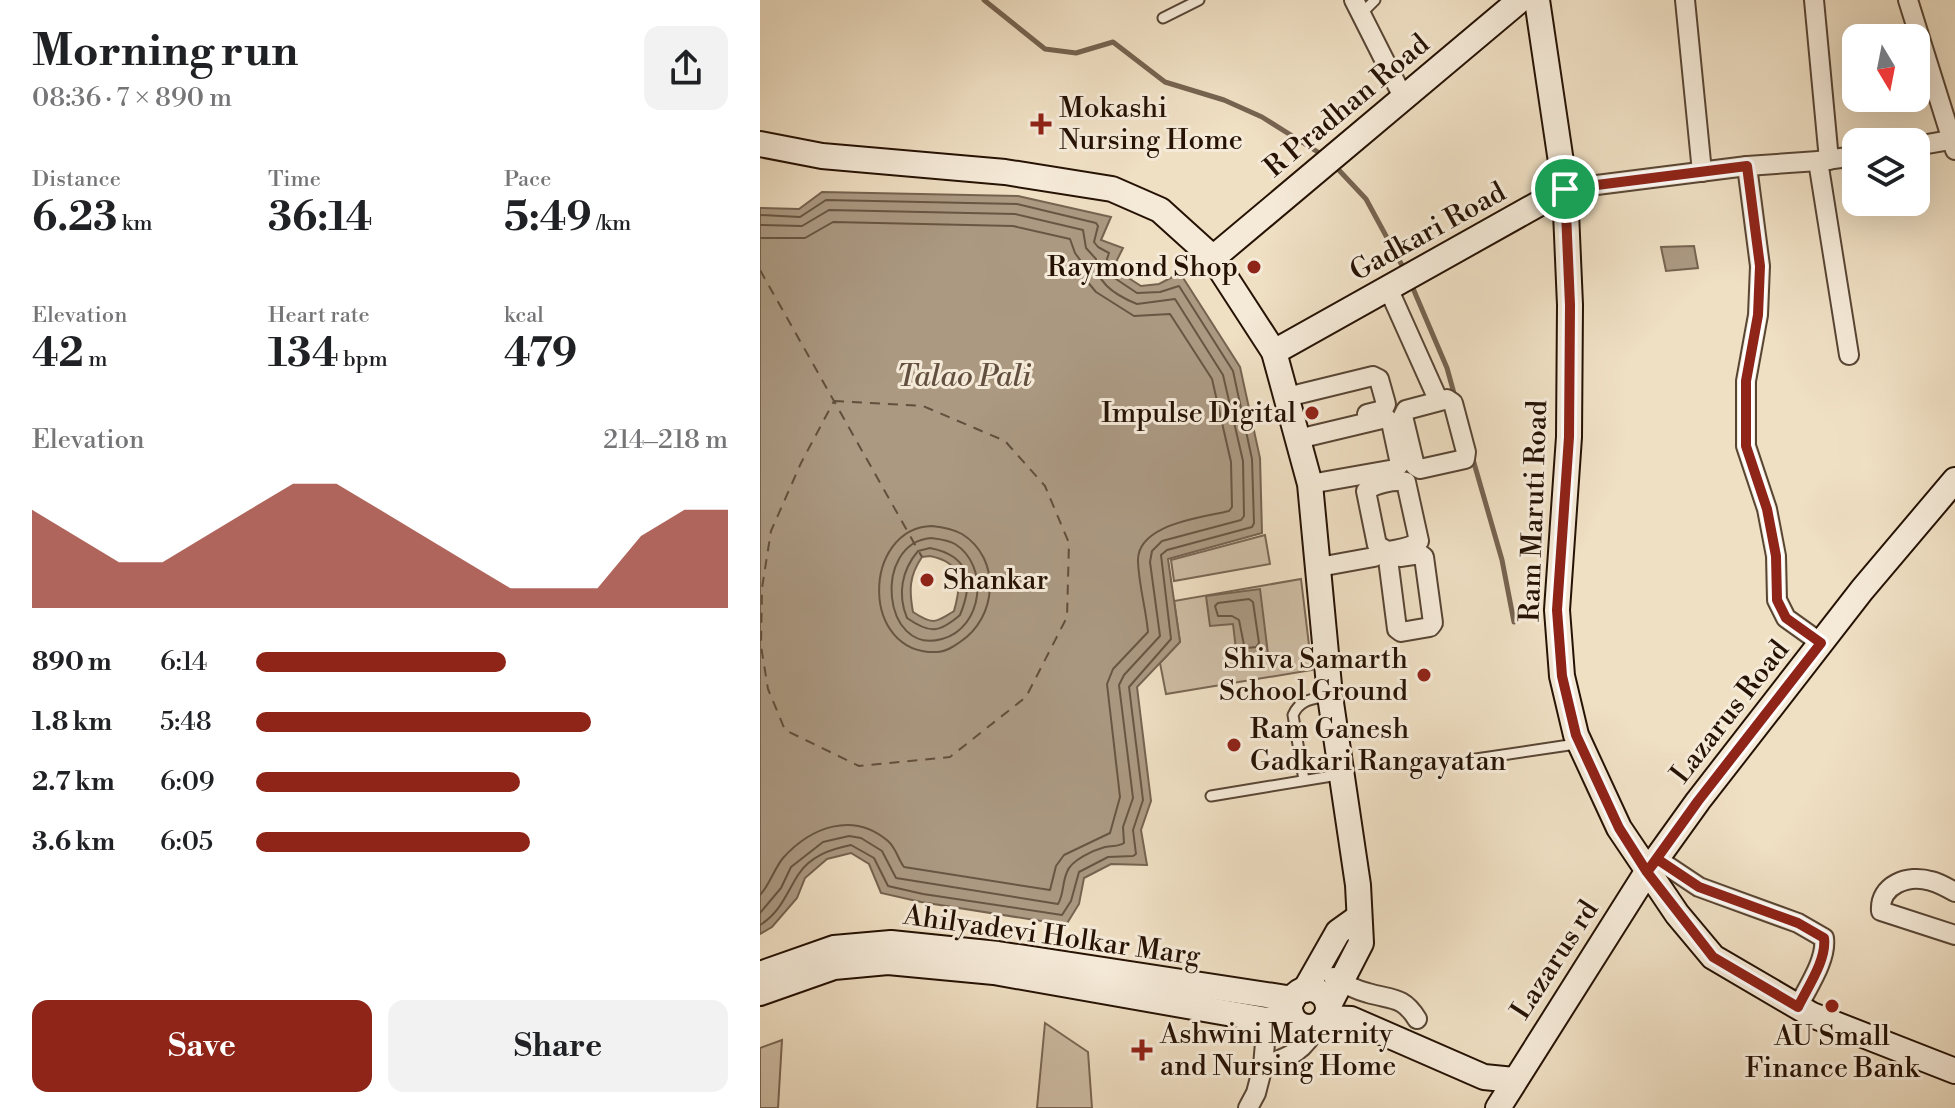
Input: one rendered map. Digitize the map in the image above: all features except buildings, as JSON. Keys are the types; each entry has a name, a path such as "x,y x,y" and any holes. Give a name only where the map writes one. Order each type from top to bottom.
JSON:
{"main road":[{"name":"R Pradhan Road","path":"1213,258 1520,0"},
{"name":"Ram Maruti Road","path":"1537,0 1565,189 1570,305 1569,437 1557,610 1562,676 1580,744 1619,828 1652,866 1713,957 1812,1015 1955,1071"},
{"path":"760,144 822,156 1005,172 1112,189 1160,210 1213,258 1274,352 1310,484 1330,696 1358,885 1361,943 1324,1016"},
{"name":"Gadkari Road","path":"1274,352 1565,189"},
{"name":"Lazarus Road","path":"1652,866 1821,643 1955,480"},
{"name":"Lazarus rd","path":"1498,1108 1652,866"},
{"path":"1359,917 1338,932 1301,993 1303,1025 1324,1016 1351,1019 1484,1077 1514,1080"},
{"name":"Ahilyadevi Holkar Marg","path":"760,974 834,948 891,943 1301,993"},
{"name":"Ahilyadevi Holkar Marg","path":"760,993 834,967 888,962 994,972 1267,1020 1301,993"},
{"path":"1301,993 1315,990 1322,994 1324,1016"},
{"path":"1484,1077 1498,1108"}],"street":[{"path":"1685,0 1702,172"},
{"path":"1814,0 1824,161 1849,355"},
{"path":"1908,0 1954,143 1930,145"},
{"path":"1360,4 1403,97"},
{"name":"Gadkari Road","path":"1565,189 1747,166 1842,158"},
{"path":"1747,166 1760,266 1758,315 1746,381 1746,446 1767,509 1776,556 1777,600 1786,618 1821,643"},
{"path":"1388,288 1438,398 1393,409"},
{"path":"1287,397 1373,376 1379,379 1386,404 1383,410 1297,435"},
{"path":"1297,435 1386,418 1391,422 1400,464 1395,469 1310,484"},
{"path":"1319,572 1382,559 1384,607"},
{"path":"1652,866 1699,887 1798,923 1824,938 1821,957 1798,1007"},
{"path":"1955,892 1929,880 1908,880 1887,889 1880,900 1881,911 1955,935"},
{"path":"1301,993 1342,982 1366,993 1402,1001 1417,1019"},
{"path":"1263,1066 1296,1054 1311,1039 1324,1016"},
{"path":"1248,1108 1256,1093 1263,1066 1267,1020"}],"lane":[{"path":"1163,18 1199,0"},
{"path":"1360,4 1375,0"},
{"path":"1304,780 1293,715 1304,701 1330,696"},
{"path":"1469,760 1580,744"},
{"path":"1211,796 1342,774"}],"shaded area":[{"path":"1265,535 1270,564 1174,581 1171,560"},
{"path":"1301,579 1312,670 1166,694 1160,663 1180,642 1174,601"},
{"path":"1045,1023 1088,1052 1092,1108 1037,1108"},
{"path":"782,1040 778,1108 760,1108 760,1048"}],"water":[{"name":"Talao Pali","path":"822,192 1018,196 1111,217 1101,240 1123,248 1113,268 1141,286 1159,284 1180,273 1240,367 1260,458 1262,533 1168,559 1180,642 1137,687 1151,801 1141,830 1147,865 1111,864 1084,878 1079,904 1066,925 881,893 869,864 851,853 827,859 805,878 797,898 772,927 760,934 760,208 799,209","holes":["922,557 949,563 958,575 957,601 954,611 930,621 913,612 911,583"]},
{"path":"1694,246 1698,268 1666,271 1661,247"},
{"path":"1260,589 1268,654 1237,658 1233,624 1210,626 1206,596"}],"waterway":[{"path":"984,0 1045,49 1076,53 1113,42 1165,82 1224,100 1262,117 1321,154"},
{"path":"1336,167 1366,199 1404,269"},
{"path":"1412,286 1447,368 1455,397"},
{"path":"1472,456 1502,560 1514,622"}],"ferry route":[{"path":"760,270 922,557"},
{"path":"834,401 923,406 1005,441 1045,486 1069,543 1067,617 1026,697 950,757 859,766 785,730 768,689 761,646 762,588 771,531 801,463 834,401"}],"place":[{"name":"Mokashi Nursing Home","path":"1041,124"},
{"name":"Raymond Shop","path":"1254,267"},
{"name":"Impulse Digital","path":"1312,413"},
{"name":"Shankar","path":"927,580"},
{"name":"Shiva Samarth School Ground","path":"1424,675"},
{"name":"Ram Ganesh Gadkari Rangayatan","path":"1234,745"},
{"name":"AU Small Finance Bank","path":"1832,1006"},
{"name":"Ashwini Maternity and Nursing Home","path":"1142,1050"}],"route":[{"path":"1565,189 1570,305 1569,437 1557,610 1562,676 1576,735 1619,828 1647,872 1657,859 1699,887 1798,923 1824,938 1821,957 1798,1007 1713,957 1647,872 1821,643 1786,618 1777,600 1776,556 1767,509 1746,446 1746,381 1758,315 1760,266 1747,166 1565,189"}]}
